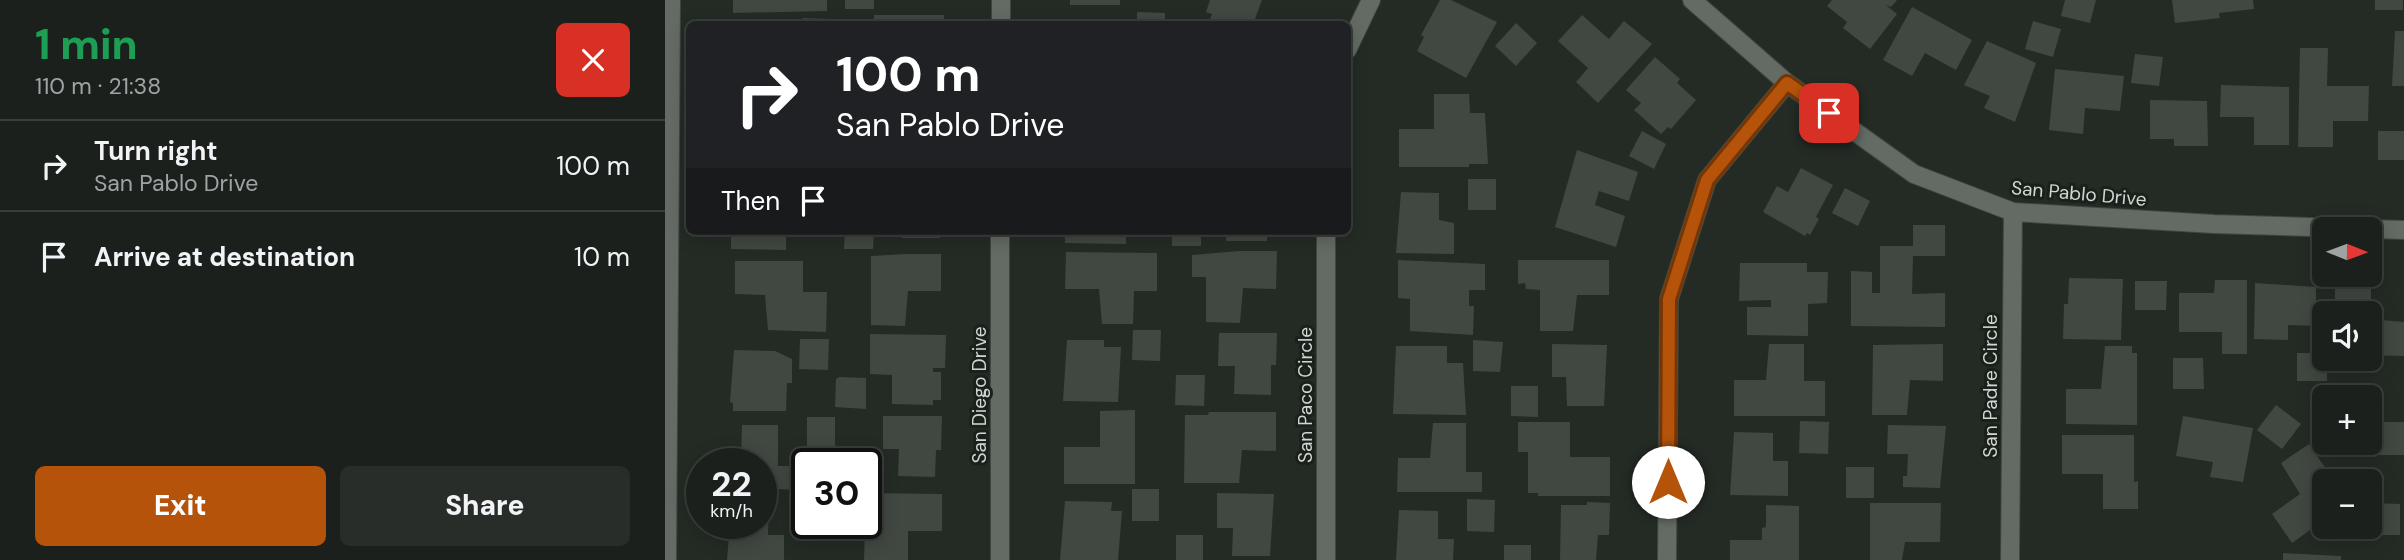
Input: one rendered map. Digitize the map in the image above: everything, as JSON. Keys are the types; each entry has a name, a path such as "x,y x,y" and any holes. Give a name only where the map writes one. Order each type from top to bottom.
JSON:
{"street":[{"path":"667,560 671,0"},
{"path":"1001,0 1001,21"},
{"path":"1351,42 1371,0"},
{"name":"San Pablo Drive","path":"1692,0 1787,83 1914,174 2013,212 2214,224 2404,230"},
{"path":"1667,560 1669,299 1707,180 1787,83"},
{"name":"San Padre Circle","path":"2010,560 2013,212"},
{"name":"San Diego Drive","path":"1000,235 1000,560"},
{"name":"San Paco Circle","path":"1326,235 1326,560"}],"building":[{"path":"733,0 827,0 827,11 733,13"},
{"path":"845,0 874,0 874,9 845,9"},
{"path":"1070,0 1120,0 1120,5 1070,5"},
{"path":"1210,0 1262,0 1255,19 1261,21 1209,21 1212,14 1206,12"},
{"path":"1440,0 1451,0 1497,22 1466,78 1417,51 1424,37 1421,35"},
{"path":"1832,0 1897,0 1891,7 1886,5 1897,14 1870,49 1843,28 1847,22 1827,6"},
{"path":"2065,0 2096,0 2090,23 2061,16"},
{"path":"2172,0 2253,0 2254,9 2219,13 2220,18 2175,23"},
{"path":"2375,0 2403,0 2403,10 2375,10"},
{"path":"1912,7 1972,40 1956,70 1925,53 1912,76 1883,60"},
{"path":"1137,12 1165,13 1165,21 1137,21"},
{"path":"874,15 944,15 944,21 874,21"},
{"path":"1582,15 1609,39 1624,21 1652,44 1598,103 1576,82 1588,68 1558,41"},
{"path":"803,18 831,19 831,21 802,21"},
{"path":"2033,21 2061,29 2053,57 2025,49"},
{"path":"1516,23 1537,43 1516,66 1495,46"},
{"path":"2395,31 2404,31 2404,86 2392,86"},
{"path":"1987,41 2036,63 2015,122 1984,108 1990,96 1964,85"},
{"path":"2300,48 2328,48 2327,86 2369,86 2368,121 2333,121 2333,147 2298,147"},
{"path":"2135,54 2163,57 2159,86 2131,83"},
{"path":"1655,57 1680,79 1677,83 1696,100 1671,129 1668,127 1661,134 1634,110 1641,103 1626,90"},
{"path":"2055,69 2124,76 2120,111 2085,108 2083,134 2049,130"},
{"path":"2221,85 2289,87 2289,145 2254,145 2254,117 2220,117"},
{"path":"1434,94 1469,94 1470,113 1485,113 1488,164 1469,164 1469,167 1399,167 1399,129 1434,129"},
{"path":"2150,100 2207,101 2208,146 2174,146 2174,139 2150,139"},
{"path":"1642,131 1666,144 1654,169 1629,156"},
{"path":"2378,131 2404,131 2404,160 2378,160"},
{"path":"1577,150 1638,172 1629,201 1599,191 1595,205 1625,216 1616,247 1555,227"},
{"path":"1801,168 1833,185 1816,217 1819,219 1810,235 1807,233 1805,236 1763,212 1777,186 1788,192"},
{"path":"1468,179 1496,179 1496,210 1468,210"},
{"path":"1845,188 1870,201 1858,226 1832,213"},
{"path":"1401,192 1439,193 1439,220 1454,223 1454,254 1396,253"},
{"path":"1913,225 1945,225 1945,256 1913,256 1912,294 1945,293 1945,327 1851,326 1851,271 1872,272 1872,293 1880,293 1880,246 1913,246"},
{"path":"731,235 786,235 786,250 731,249"},
{"path":"845,235 874,235 873,249 844,249"},
{"path":"902,235 940,235 940,238 902,238"},
{"path":"1065,235 1126,235 1126,244 1065,243"},
{"path":"1172,235 1201,235 1201,246 1172,246"},
{"path":"1227,235 1267,235 1267,241 1226,241"},
{"path":"1277,251 1276,289 1243,288 1240,323 1206,322 1206,277 1192,277 1192,255"},
{"path":"1066,252 1157,253 1157,291 1134,291 1133,324 1102,324 1099,289 1065,289"},
{"path":"941,254 941,291 908,291 905,326 871,325 871,256"},
{"path":"1398,260 1485,264 1485,290 1469,290 1469,306 1474,306 1473,335 1410,331 1410,299 1398,298"},
{"path":"1518,260 1609,260 1609,295 1577,295 1573,331 1540,331 1540,290 1526,289 1525,283 1518,284"},
{"path":"735,261 803,261 803,292 827,292 826,332 768,330 765,295 735,294"},
{"path":"1740,263 1807,263 1807,272 1828,272 1827,303 1808,304 1808,336 1747,335 1747,307 1771,307 1771,300 1739,301"},
{"path":"2069,278 2123,279 2121,340 2063,339 2064,304 2068,304"},
{"path":"2215,280 2247,280 2247,354 2222,354 2222,332 2179,332 2179,293 2214,293"},
{"path":"2135,281 2167,281 2166,310 2135,310"},
{"path":"2255,283 2316,287 2316,301 2312,301 2312,326 2288,325 2288,340 2254,339"},
{"path":"2335,287 2371,287 2371,301 2335,301"},
{"path":"2382,320 2404,322 2404,356 2382,355"},
{"path":"1133,330 1161,330 1160,361 1132,360"},
{"path":"1219,333 1277,333 1276,365 1271,365 1271,395 1234,394 1235,366 1218,366"},
{"path":"870,334 946,335 945,368 933,368 933,372 941,372 941,400 933,400 933,405 892,404 892,375 870,374"},
{"path":"800,339 829,339 828,370 799,369"},
{"path":"1067,340 1104,340 1104,347 1121,347 1118,402 1063,401"},
{"path":"1473,340 1503,342 1500,372 1473,371"},
{"path":"1552,344 1607,345 1604,406 1567,406 1566,377 1552,377"},
{"path":"1769,344 1804,344 1804,381 1825,381 1825,416 1734,416 1734,380 1766,380"},
{"path":"1943,344 1943,381 1910,380 1907,415 1872,415 1873,345"},
{"path":"1396,346 1447,346 1447,363 1463,363 1466,415 1393,414"},
{"path":"2105,346 2132,346 2132,353 2137,353 2137,425 2066,424 2066,389 2101,389"},
{"path":"734,350 775,351 792,359 792,383 787,383 786,411 733,411 733,403 730,402"},
{"path":"2297,353 2312,353 2312,371 2327,371 2327,381 2297,381"},
{"path":"2173,358 2203,358 2204,389 2173,389"},
{"path":"1176,375 1205,375 1204,406 1175,405"},
{"path":"866,378 866,409 835,407 836,379"},
{"path":"1511,386 1538,386 1538,417 1511,416"},
{"path":"2276,405 2301,424 2282,449 2257,430"},
{"path":"1135,410 1135,484 1064,484 1064,447 1100,447 1100,411"},
{"path":"1209,412 1276,412 1276,451 1242,450 1239,483 1184,483 1185,415 1208,415"},
{"path":"883,416 942,416 941,450 936,450 935,477 898,476 899,449 883,449"},
{"path":"2183,416 2253,428 2243,482 2210,477 2213,462 2176,456"},
{"path":"807,417 835,417 835,448 807,448"},
{"path":"1800,421 1829,422 1828,454 1799,453"},
{"path":"1518,422 1570,422 1570,457 1610,457 1610,496 1538,496 1538,493 1528,493 1528,452 1518,452"},
{"path":"2382,422 2404,422 2404,455 2382,455"},
{"path":"1433,423 1466,423 1466,472 1482,472 1482,492 1397,492 1398,458 1430,458"},
{"path":"742,425 778,425 778,466 791,466 791,490 777,489 777,448 741,448"},
{"path":"1888,425 1946,426 1940,488 1903,487 1903,476 1907,476 1908,454 1887,454"},
{"path":"1734,432 1773,433 1773,461 1788,461 1788,496 1730,495"},
{"path":"2062,435 2134,435 2134,482 2138,481 2138,509 2103,509 2103,474 2062,474"},
{"path":"2309,444 2312,455 2316,455 2326,469 2312,469 2312,529 2292,543 2272,514 2300,494 2281,463"},
{"path":"1846,467 1874,467 1874,498 1846,498"},
{"path":"1132,489 1159,489 1159,521 1132,521"},
{"path":"882,493 942,494 942,531 908,531 908,560 864,560 865,539 882,539"},
{"path":"1217,493 1274,494 1270,556 1232,556 1233,528 1217,528"},
{"path":"1467,499 1495,500 1494,532 1467,531"},
{"path":"1065,501 1112,502 1111,511 1122,511 1118,560 1060,560"},
{"path":"1587,502 1610,503 1609,535 1598,535 1596,560 1560,560 1561,505 1587,505"},
{"path":"1870,503 1941,503 1940,542 1905,542 1902,560 1870,560"},
{"path":"2382,503 2400,504 2400,535 2382,535"},
{"path":"1766,505 1799,506 1799,560 1730,560 1730,540 1762,540 1762,528 1766,527"},
{"path":"1399,510 1438,511 1438,539 1454,539 1453,560 1396,560"},
{"path":"777,535 784,535 784,560 727,560 729,539 777,539"},
{"path":"1176,535 1203,535 1203,560 1176,560"},
{"path":"1504,545 1531,545 1531,560 1504,560"},
{"path":"2283,553 2341,556 2341,560 2283,560"}],"route":[{"path":"1668,482 1669,299 1707,180 1787,83 1829,113"}]}
